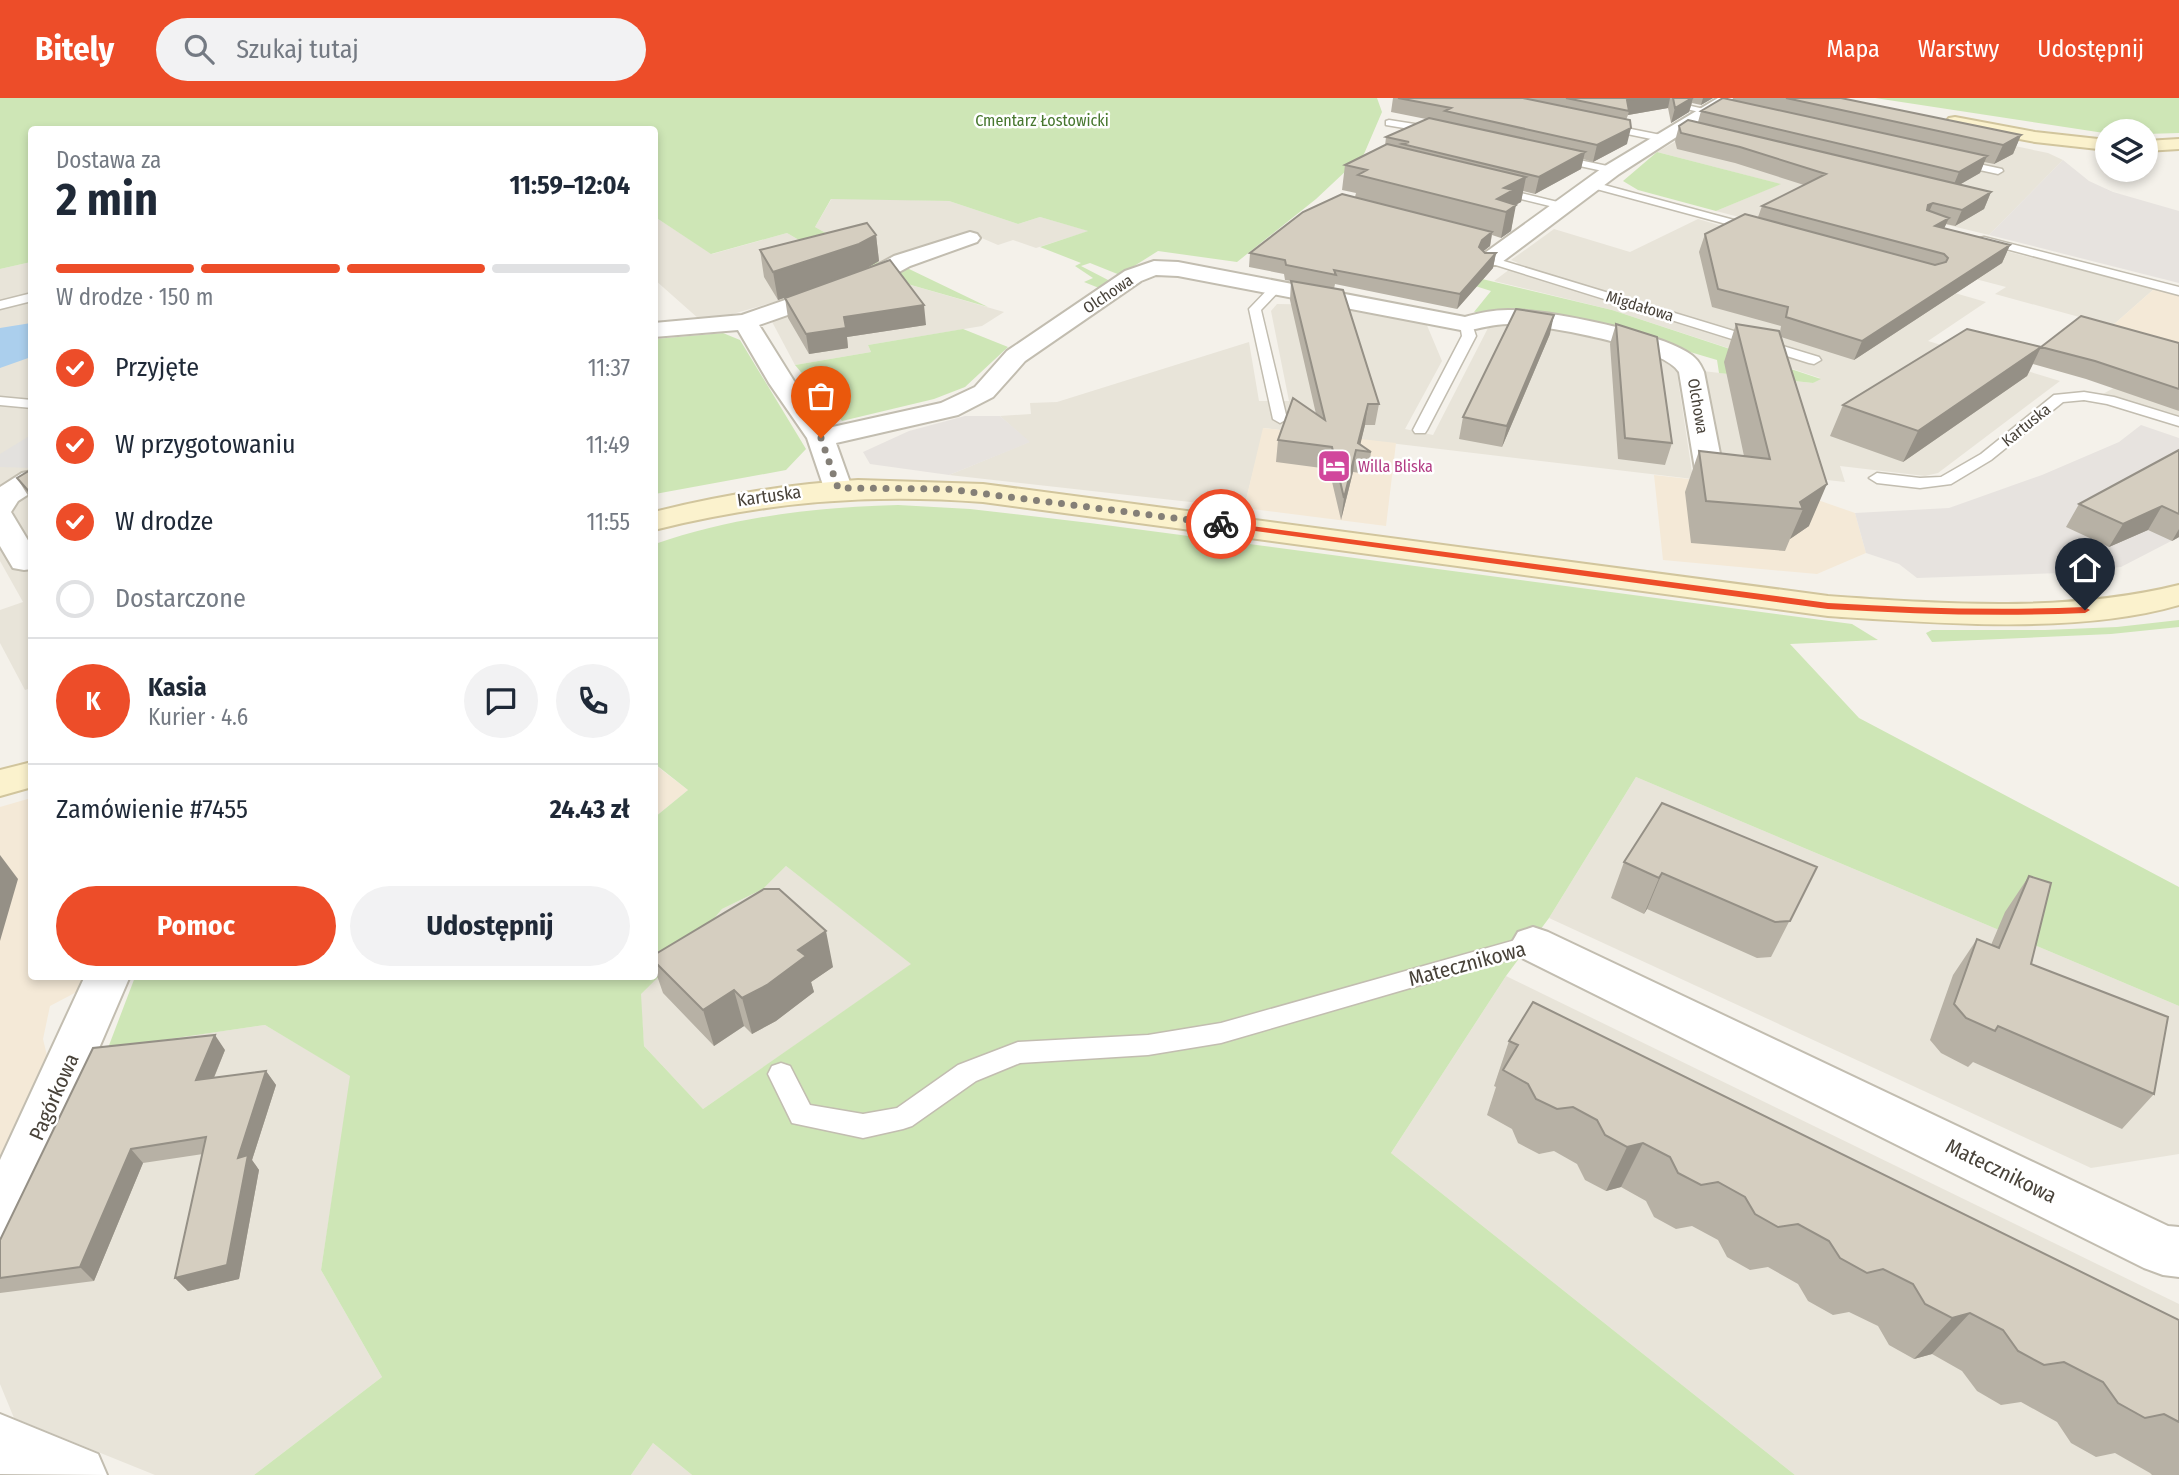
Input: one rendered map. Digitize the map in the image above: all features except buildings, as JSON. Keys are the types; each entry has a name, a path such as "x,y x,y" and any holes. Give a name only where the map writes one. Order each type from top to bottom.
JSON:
{"street":[{"name":"Migdałowa","path":"1499,249 1612,170 1720,107"},
{"path":"1942,120 2035,137 2095,144"},
{"path":"2158,145 2179,144"},
{"path":"658,330 745,323 871,278 902,261 970,237"},
{"name":"Olchowa","path":"821,438 949,409 984,392 1016,356 1133,276 1154,268 1178,269 1278,286 1466,324 1497,317 1528,318 1631,341 1679,357 1693,374 1709,469"},
{"path":"745,323 782,383 821,438 838,488"},
{"path":"0,506 8,495 28,482"},
{"name":"Kartuska","path":"658,520 745,499 838,488 914,487 983,493 1840,607 1925,612 2067,612 2136,605 2179,595"},
{"path":"0,518 24,561"},
{"path":"0,783 28,775"},
{"name":"Matecznikowa","path":"1533,944 2162,1250 2179,1252"},
{"name":"Pagórkowa","path":"0,1217 106,980"},
{"path":"0,1444 77,1475"}],"lane":[{"name":"Migdałowa","path":"1643,98 1720,107"},
{"path":"1389,122 1452,134"},
{"path":"1596,124 1676,133"},
{"path":"1546,155 1612,170"},
{"path":"1944,159 1998,171"},
{"path":"1593,185 1770,233"},
{"path":"1481,186 1562,206"},
{"path":"1967,236 2179,291"},
{"name":"Migdałowa","path":"1499,249 1814,360"},
{"path":"1278,286 1255,309 1280,419"},
{"path":"0,305 28,299"},
{"path":"1420,430 1469,336 1466,324"},
{"name":"Kartuska","path":"1877,478 1920,483 1945,481 1986,457 2059,398 2084,396 2109,400 2179,422"},
{"path":"0,401 28,404"},
{"name":"Matecznikowa","path":"781,1074 802,1115 863,1126 903,1118 967,1073 1018,1052 1148,1045 1221,1033 1533,944"}],"shaded area":[{"path":"1752,98 1785,98 2048,153 2063,160 1989,235 1915,217 1904,225 2154,289 2112,326 1995,294 2006,287 1716,211 1780,184 1657,152"},
{"path":"2063,160 2089,181 2113,192 2179,211 2179,283 1989,235"},
{"path":"832,198 949,201 1018,224 1040,217 1089,231 1036,248 1013,240 998,245 970,233 885,266 815,227"},
{"path":"658,219 712,254 787,233 862,277 722,317 699,319 658,283"},
{"path":"1698,219 1986,302 1928,341 2060,381 1938,473 1925,476 1840,466 1845,482 1720,468 1702,371 1813,383 1820,378 1612,310 1494,281 1518,263 1511,260 1554,229 1630,252"},
{"path":"28,263 28,689 25,690 0,643 0,610 23,602 0,561 0,269"},
{"path":"890,279 1004,312 982,326 868,345 871,352 795,365 770,318"},
{"path":"2154,289 2179,295 2179,344 2112,326"},
{"path":"1277,304 1341,305 1426,323 1442,361 1405,429 1433,435 1488,328 1508,323 1582,334 1653,354 1676,366 1693,479 1264,428 1244,508 949,475 1029,442 1000,416 1031,414 1030,403 1057,402 1249,342 1259,401 1289,401 1271,311"},
{"path":"2179,351 2179,417 2103,394"},
{"path":"965,416 1000,416 1030,442 949,475 870,464 863,452 909,431"},
{"path":"2141,425 2179,438 2179,537 2121,567 2061,573 1917,578 1899,564 1866,553 1855,513 1949,508 2042,475 2119,442"},
{"path":"1263,428 1396,443 1386,526 1244,508"},
{"path":"28,437 28,468 0,467 0,454"},
{"path":"1654,475 1792,491 1855,513 1866,553 1817,574 1663,560"},
{"path":"658,767 688,790 658,815"},
{"path":"1636,777 2179,1006 2179,1154 2091,1168 1549,918"},
{"path":"28,799 28,980 89,980 88,986 50,1006 43,1039 52,1076 0,1180 0,807"},
{"path":"786,866 912,964 703,1109 644,1046 640,994 655,980 658,980 658,977 697,939 722,909 763,889"},
{"path":"1506,976 2179,1304 2179,1475 1795,1475 1391,1153"},
{"path":"265,1025 351,1076 321,1270 382,1377 254,1475 155,1475 14,1418 0,1384 0,1260 99,1049"},
{"path":"653,1443 692,1475 631,1475"}],"green space":[{"name":"Cmentarz Łostowicki","path":"0,98 1377,98 1382,112 1364,154 1316,199 1237,262 1158,251 1120,275 1090,263 1081,266 1110,281 1099,288 1084,282 1093,278 1075,266 1081,263 1040,247 1088,231 1040,217 1018,224 949,201 831,199 815,227 885,266 862,277 787,233 711,254 658,219 658,126 28,126 28,263 0,269"},
{"path":"1875,98 2179,98 2179,133 2158,134 2158,119 2095,119 2095,132"},
{"path":"1657,152 1781,184 1716,211 1638,190 1623,181"},
{"path":"1432,267 1612,310 1821,379 1813,383 1719,373 1717,360 1597,326 1536,315 1474,312 1491,291 1425,270"},
{"path":"907,268 988,307 890,279"},
{"path":"963,329 1008,347 965,387 934,399 842,421 795,365 871,352 868,345"},
{"path":"723,333 740,340 806,449 786,470 658,493 658,339"},
{"path":"898,505 970,509 1852,624 1878,640 1790,644 1859,718 2179,887 2179,1006 1636,777 1549,918 1506,976 1391,1153 1795,1475 692,1475 653,1443 631,1475 254,1475 382,1377 321,1270 350,1076 265,1025 108,1048 134,980 655,980 641,994 644,1046 703,1109 911,964 786,866 763,889 722,909 697,939 658,977 658,815 688,790 658,766 658,543 744,520 805,511"},
{"path":"2179,620 2179,627 2111,634 1932,642 1926,633 1932,630 2117,627"}],"water":[{"path":"28,323 28,358 0,368 0,328"}],"way so far":[{"path":"821,438 838,488 947,489 1221,524"}],"place":[{"name":"Willa Bliska","path":"1334,466"}],"route":[{"path":"1221,524 1828,606 1925,612 2085,610"}]}
